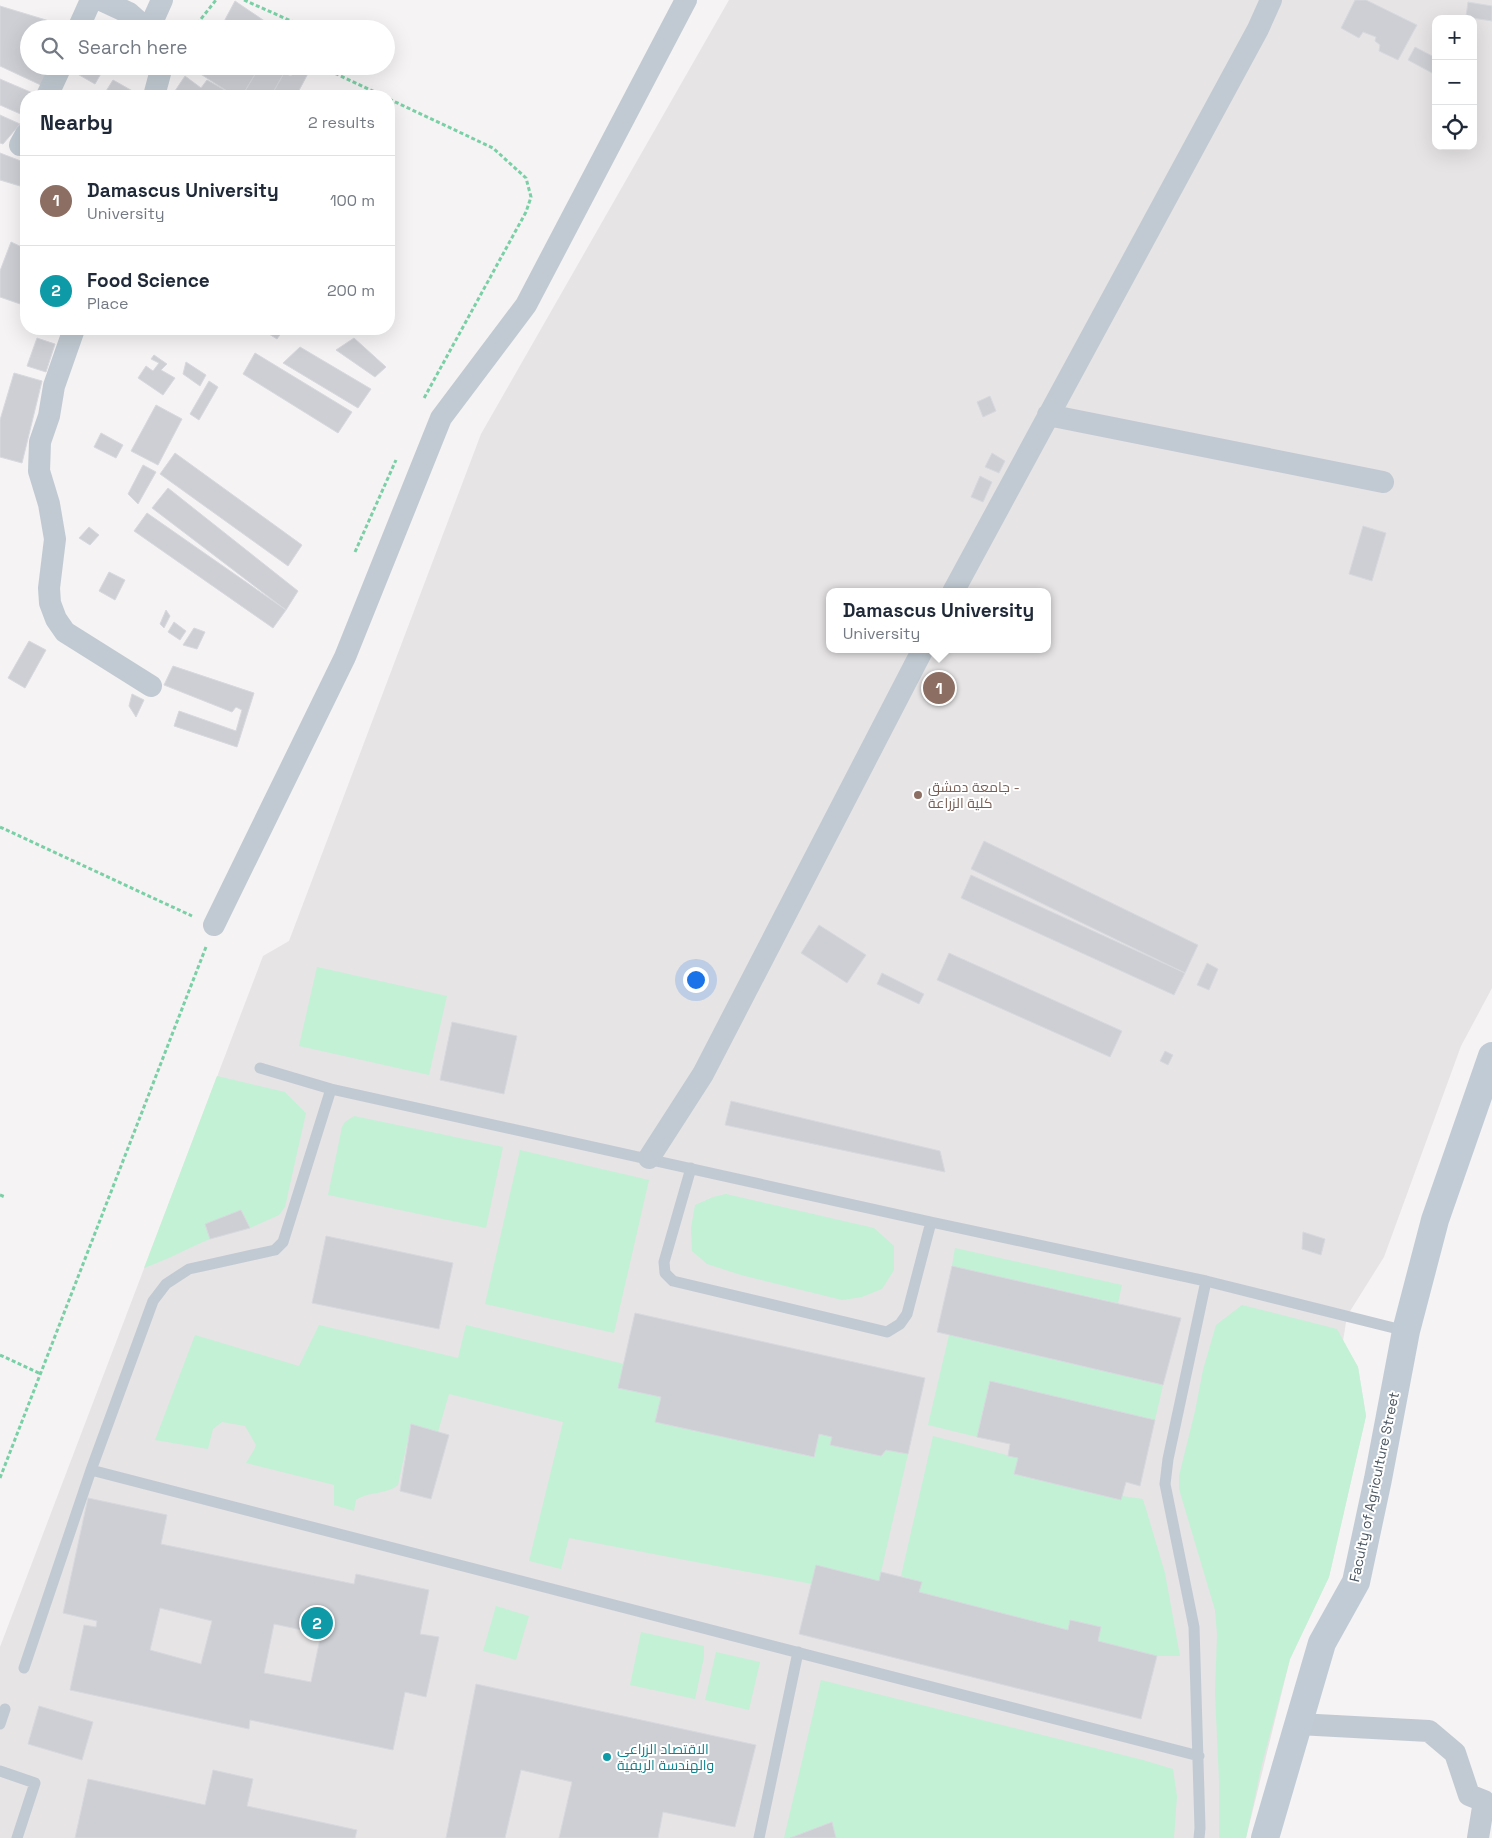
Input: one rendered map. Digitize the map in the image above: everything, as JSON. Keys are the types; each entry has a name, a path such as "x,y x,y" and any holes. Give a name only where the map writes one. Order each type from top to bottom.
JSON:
{"street":[{"path":"82,20 91,0"},
{"path":"101,0 129,13 137,20"},
{"path":"152,20 162,0"},
{"path":"214,926 345,657 441,418 526,305 686,0"},
{"path":"955,588 1258,29 1271,0"},
{"path":"50,90 56,75"},
{"path":"156,90 160,75"},
{"path":"72,335 54,386 49,416 40,442 39,471 49,504 55,539 48,588 50,603 56,619 65,632 151,686"},
{"path":"1048,415 1383,482"},
{"path":"649,1158 703,1074 921,653"},
{"name":"Faculty of Agriculture Street","path":"1265,1838 1322,1643 1356,1582 1406,1331 1435,1220 1492,1056"},
{"path":"1298,1724 1429,1730 1455,1753 1469,1795 1484,1801 1478,1838"}],"lane":[{"path":"260,1068 331,1088 931,1222 1206,1281 1406,1331"},
{"path":"24,1668 91,1470 153,1301 166,1284 189,1269 275,1250 283,1242 331,1088"},
{"path":"691,1168 664,1262 665,1273 673,1281 886,1332 900,1324 907,1314 931,1222"},
{"path":"1199,1838 1199,1756 1194,1627 1165,1484 1168,1459 1206,1281"},
{"path":"91,1470 1199,1756"},
{"path":"759,1838 798,1652"},
{"path":"0,1724 5,1709"},
{"path":"0,1771 35,1783 17,1838"}],"path":[{"path":"200,20 216,0"},
{"path":"244,0 289,20"},
{"path":"339,75 370,90"},
{"path":"395,102 493,148 526,178 531,197 526,212 422,403"},
{"path":"355,552 398,456"},
{"path":"0,827 214,926 42,1374 0,1478"},
{"path":"0,1355 42,1374"}],"shaded area":[{"name":"جامعة دمشق - كلية الزراعة","path":"729,0 1492,0 1492,988 1461,1046 1384,1257 1347,1316 1343,1341 1358,1367 1366,1416 1329,1577 1290,1659 1246,1838 0,1838 0,1647 263,956 289,941 481,434"}],"green space":[{"path":"317,967 447,996 429,1075 299,1046"},
{"path":"217,1076 285,1092 306,1113 285,1207 279,1215 250,1228 241,1210 205,1224 210,1239 144,1268"},
{"path":"354,1116 503,1147 486,1228 328,1195 342,1127 345,1122"},
{"path":"520,1150 649,1180 614,1333 485,1304"},
{"path":"726,1194 874,1228 894,1246 894,1270 882,1289 862,1297 842,1300 741,1275 707,1264 692,1251 691,1228 695,1205 713,1197"},
{"path":"955,1248 1122,1285 1118,1303 952,1266"},
{"path":"1242,1305 1337,1329 1358,1367 1366,1416 1329,1577 1290,1659 1262,1764 1246,1838 1219,1838 1219,1781 1215,1693 1217,1634 1215,1610 1179,1489 1179,1476 1203,1370 1216,1325"},
{"path":"319,1325 458,1358 466,1325 624,1364 619,1388 661,1397 655,1422 814,1457 819,1434 832,1437 830,1445 881,1456 886,1450 908,1454 879,1581 812,1584 569,1538 561,1569 529,1561 563,1422 449,1394 438,1432 411,1425 398,1485 388,1490 361,1497 356,1500 354,1511 334,1505 334,1485 246,1463 256,1445 245,1426 222,1422 213,1429 208,1449 155,1440 195,1335 299,1366"},
{"path":"949,1335 1163,1385 1155,1420 990,1381 977,1437 928,1425"},
{"path":"933,1436 1018,1458 1014,1474 1121,1500 1122,1496 1143,1499 1165,1573 1180,1656 1157,1656 1098,1641 1101,1627 1071,1620 1068,1630 919,1592 921,1582 901,1576"},
{"path":"496,1606 529,1616 516,1660 483,1651"},
{"path":"641,1632 704,1646 704,1657 695,1699 630,1685"},
{"path":"716,1652 760,1662 749,1710 705,1700"},
{"path":"821,1680 1173,1769 1177,1796 1174,1838 836,1838 831,1822 790,1838 784,1838"}],"building":[{"path":"1355,0 1366,0 1417,25 1398,60 1379,51 1380,45 1375,41 1376,37 1363,32 1359,38 1341,28"},
{"path":"235,1 263,20 225,20"},
{"path":"1468,2 1492,6 1492,21 1477,19 1477,15 1466,15"},
{"path":"0,6 46,20 20,20 20,75 50,75 45,87 0,66"},
{"path":"1415,47 1432,56 1432,73 1408,60"},
{"path":"79,75 100,75 95,84"},
{"path":"202,75 255,75 246,90 226,90"},
{"path":"255,75 283,75 274,90 246,90"},
{"path":"283,75 307,75 299,90 274,90"},
{"path":"185,76 201,88 207,80 224,90 176,90"},
{"path":"0,79 26,90 20,90 20,114 0,105"},
{"path":"113,80 131,90 107,90"},
{"path":"0,115 20,124 3,144 0,143"},
{"path":"0,153 20,161 20,186 0,180"},
{"path":"11,242 20,246 20,304 0,297 0,271"},
{"path":"271,335 280,335 277,339"},
{"path":"37,338 55,344 46,372 27,366"},
{"path":"354,338 386,367 375,377 336,350"},
{"path":"300,347 371,389 358,408 283,363"},
{"path":"255,353 352,412 338,433 243,374"},
{"path":"154,355 167,364 161,370 175,378 163,395 138,378 146,366 153,371 159,363 151,359"},
{"path":"186,362 206,375 200,386 183,374"},
{"path":"14,373 42,381 22,463 0,457 0,420"},
{"path":"209,381 218,387 199,420 190,414"},
{"path":"990,396 996,411 983,417 977,402"},
{"path":"156,405 182,419 158,465 131,451"},
{"path":"101,433 123,445 116,458 94,447"},
{"path":"175,453 302,545 288,566 160,474"},
{"path":"992,453 1005,461 999,473 985,467"},
{"path":"143,465 156,472 138,504 128,494"},
{"path":"980,476 992,482 983,502 971,497"},
{"path":"168,488 298,591 286,610 152,508"},
{"path":"147,513 286,610 273,628 134,531"},
{"path":"1363,526 1386,533 1372,581 1349,574"},
{"path":"89,527 99,535 90,545 79,538"},
{"path":"109,572 125,580 115,600 99,591"},
{"path":"166,610 170,616 164,628 160,624"},
{"path":"174,622 186,631 180,640 168,632"},
{"path":"194,628 205,632 197,649 183,645"},
{"path":"29,641 46,650 25,688 8,678"},
{"path":"173,666 254,693 237,747 174,726 179,711 236,731 242,710 236,707 232,712 164,685"},
{"path":"132,694 144,700 136,717 129,706"},
{"path":"984,841 1198,945 1185,973 971,869"},
{"path":"971,875 1185,973 1174,995 961,898"},
{"path":"819,925 866,955 847,983 801,953"},
{"path":"949,953 1122,1031 1110,1057 937,980"},
{"path":"1207,963 1218,969 1209,990 1197,985"},
{"path":"882,973 924,994 919,1004 877,984"},
{"path":"452,1022 517,1036 504,1094 440,1080"},
{"path":"1165,1051 1173,1055 1168,1065 1160,1061"},
{"path":"731,1101 940,1151 945,1172 725,1125"},
{"path":"241,1210 250,1228 210,1239 205,1224"},
{"path":"1303,1232 1325,1239 1321,1255 1302,1249"},
{"path":"326,1236 453,1263 439,1329 312,1303"},
{"path":"952,1266 1181,1318 1163,1385 937,1332"},
{"path":"635,1313 925,1378 908,1454 886,1450 881,1456 830,1445 832,1437 819,1434 814,1457 655,1422 661,1397 618,1388"},
{"path":"990,1381 1155,1420 1140,1486 1126,1482 1121,1500 1014,1474 1018,1458 1008,1456 1010,1444 977,1437"},
{"path":"411,1424 449,1435 431,1499 400,1491"},
{"path":"88,1498 167,1515 161,1544 354,1584 356,1574 429,1590 420,1634 439,1637 426,1697 405,1692 393,1750 250,1720 249,1729 70,1690 84,1625 96,1627 97,1621 63,1613","holes":["160,1608 212,1621 201,1664 150,1650","274,1624 321,1634 311,1682 264,1673"]},
{"path":"816,1565 879,1581 881,1572 922,1582 919,1592 1068,1630 1070,1620 1101,1627 1098,1641 1157,1656 1141,1719 799,1634"},
{"name":"الاقتصاد الزراعي والهندسة الريفية","path":"476,1684 756,1745 735,1827 663,1812 658,1838 559,1838 572,1782 521,1770 505,1838 446,1838"},
{"path":"39,1706 93,1722 82,1760 28,1744"},
{"path":"213,1770 253,1779 247,1806 357,1830 355,1838 75,1838 88,1779 205,1805"},
{"path":"832,1822 836,1838 790,1838"}],"place":[{"name":"Damascus University","path":"939,688"},
{"name":"جامعة دمشق - كلية الزراعة","path":"918,795"},
{"name":"Food Science","path":"317,1623"},
{"name":"الاقتصاد الزراعي والهندسة الريفية","path":"607,1757"}]}
